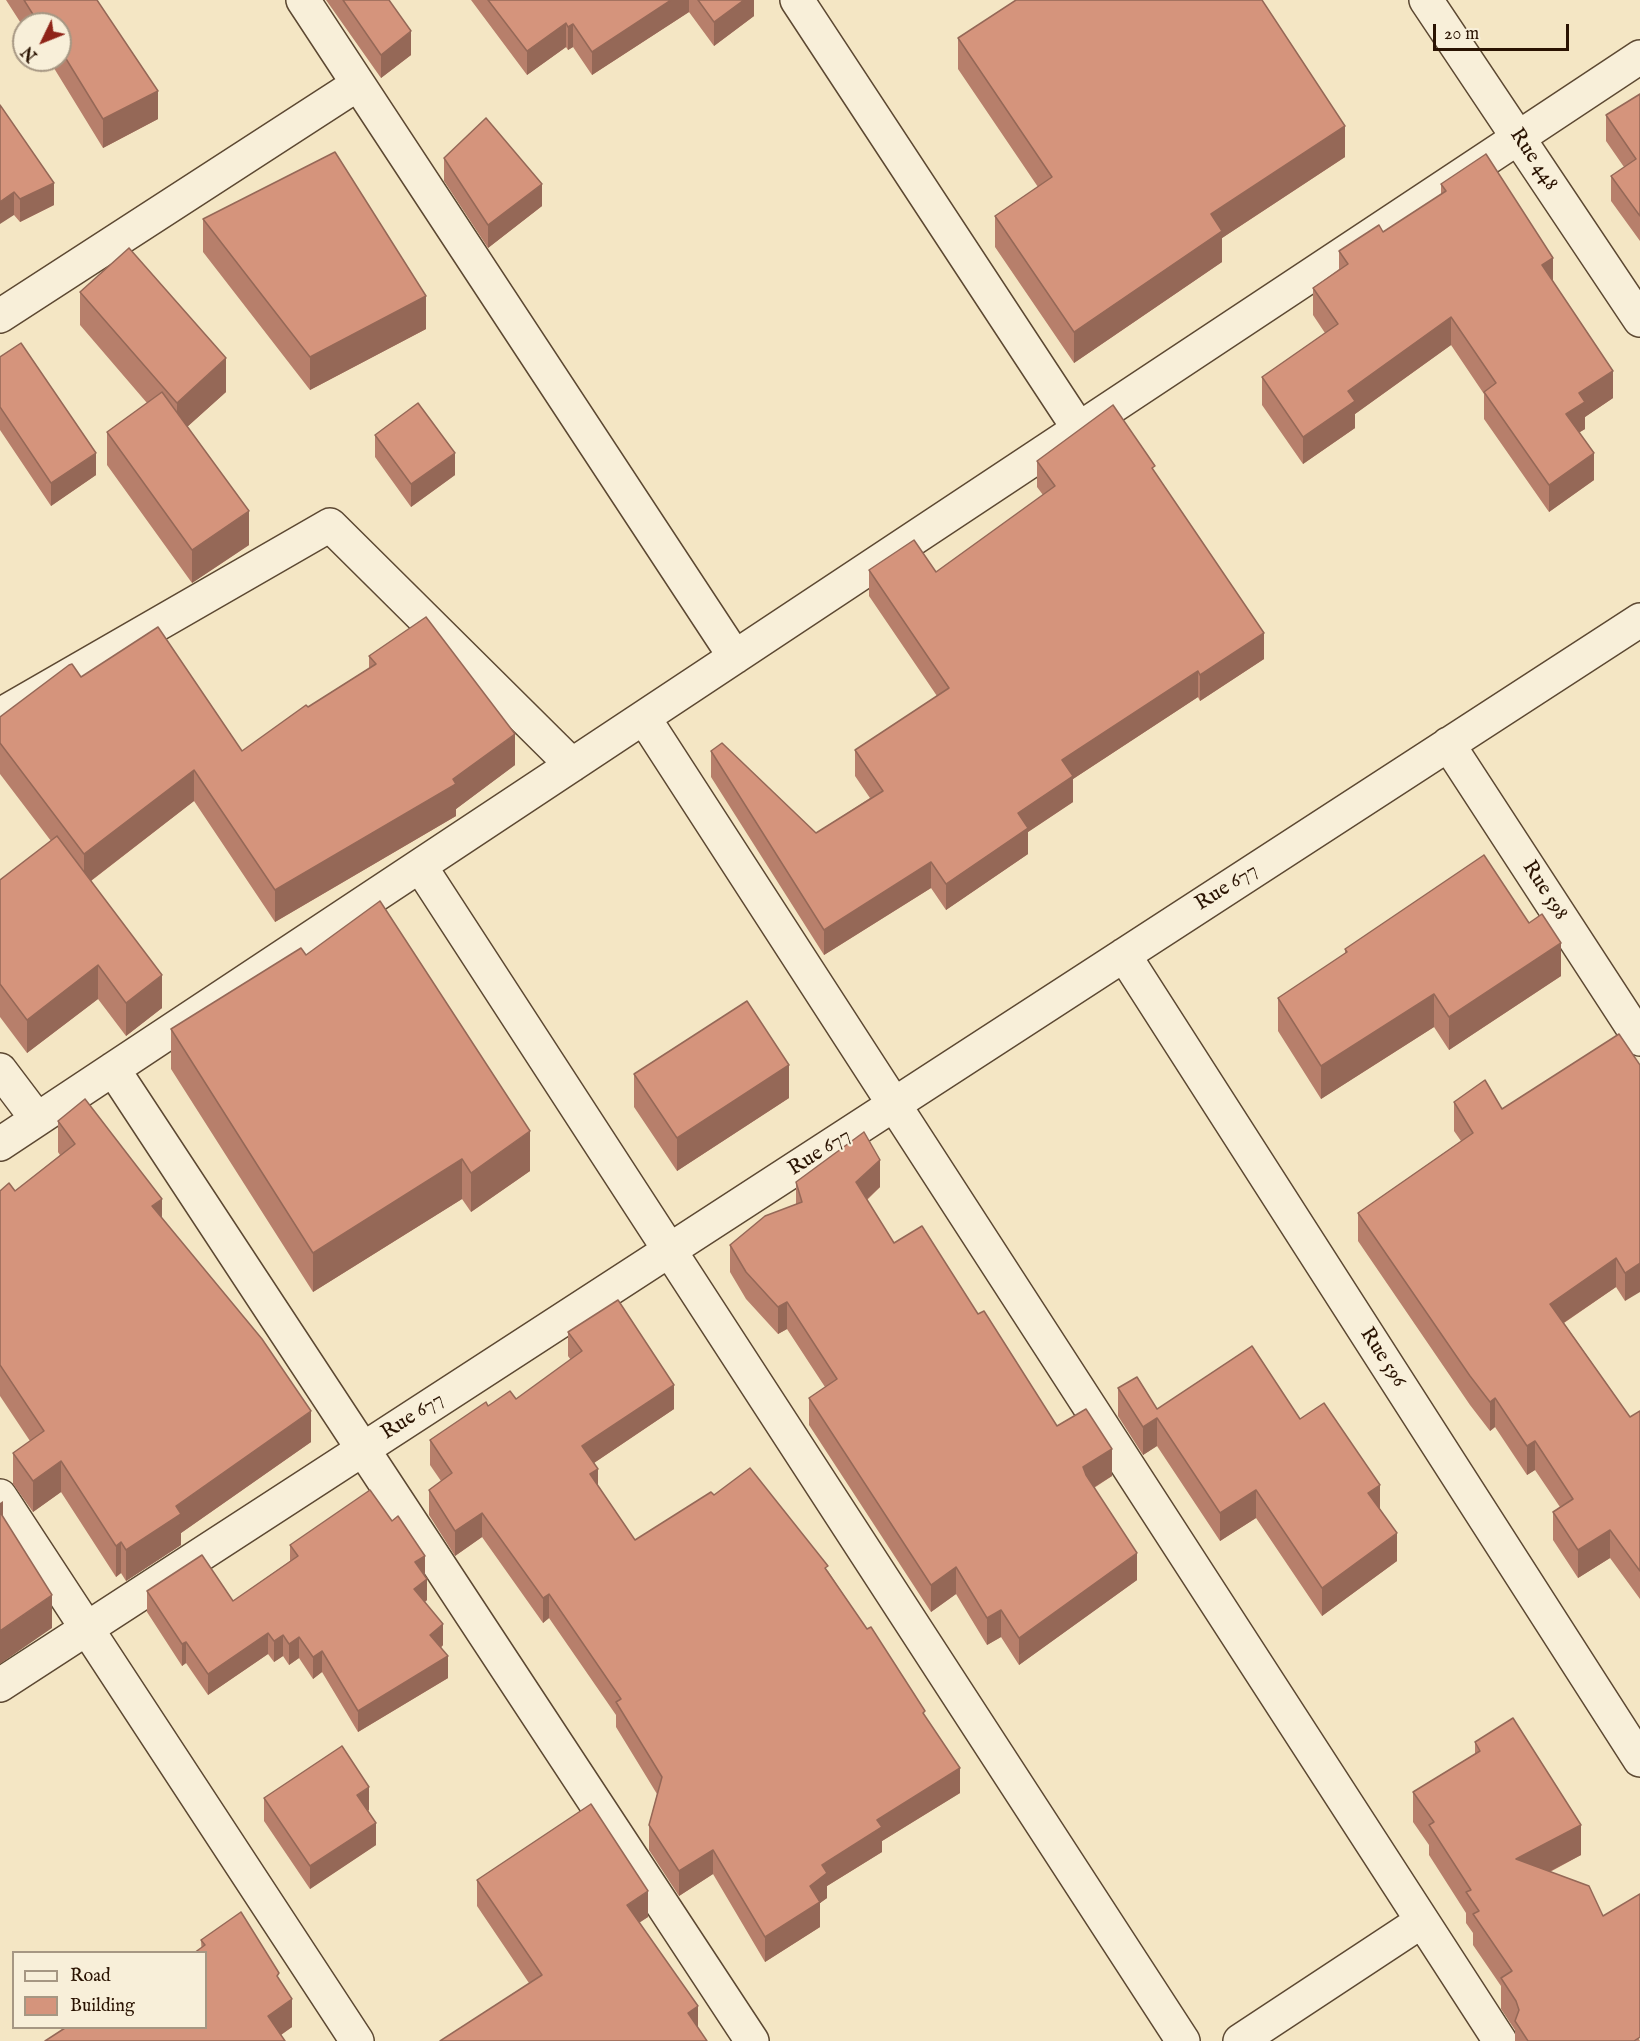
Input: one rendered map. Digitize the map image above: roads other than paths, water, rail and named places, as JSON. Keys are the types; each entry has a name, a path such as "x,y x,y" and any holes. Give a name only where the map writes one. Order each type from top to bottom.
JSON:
{"street":[{"path":"303,0 735,657"},
{"path":"797,0 1079,429"},
{"name":"Rue 448","path":"1426,0 1640,320"},
{"path":"0,1144 1640,57"},
{"path":"0,316 358,84"},
{"path":"0,715 330,525 572,765"},
{"name":"Rue 677","path":"0,1685 1640,620"},
{"path":"644,718 1500,2041"},
{"name":"Rue 598","path":"1448,744 1640,1039"},
{"path":"420,866 1183,2041"},
{"name":"Rue 596","path":"1124,955 1640,1760"},
{"path":"113,1069 752,2041"},
{"path":"0,1070 38,1119"},
{"path":"0,1496 357,2041"},
{"path":"1240,2041 1422,1921"}]}
